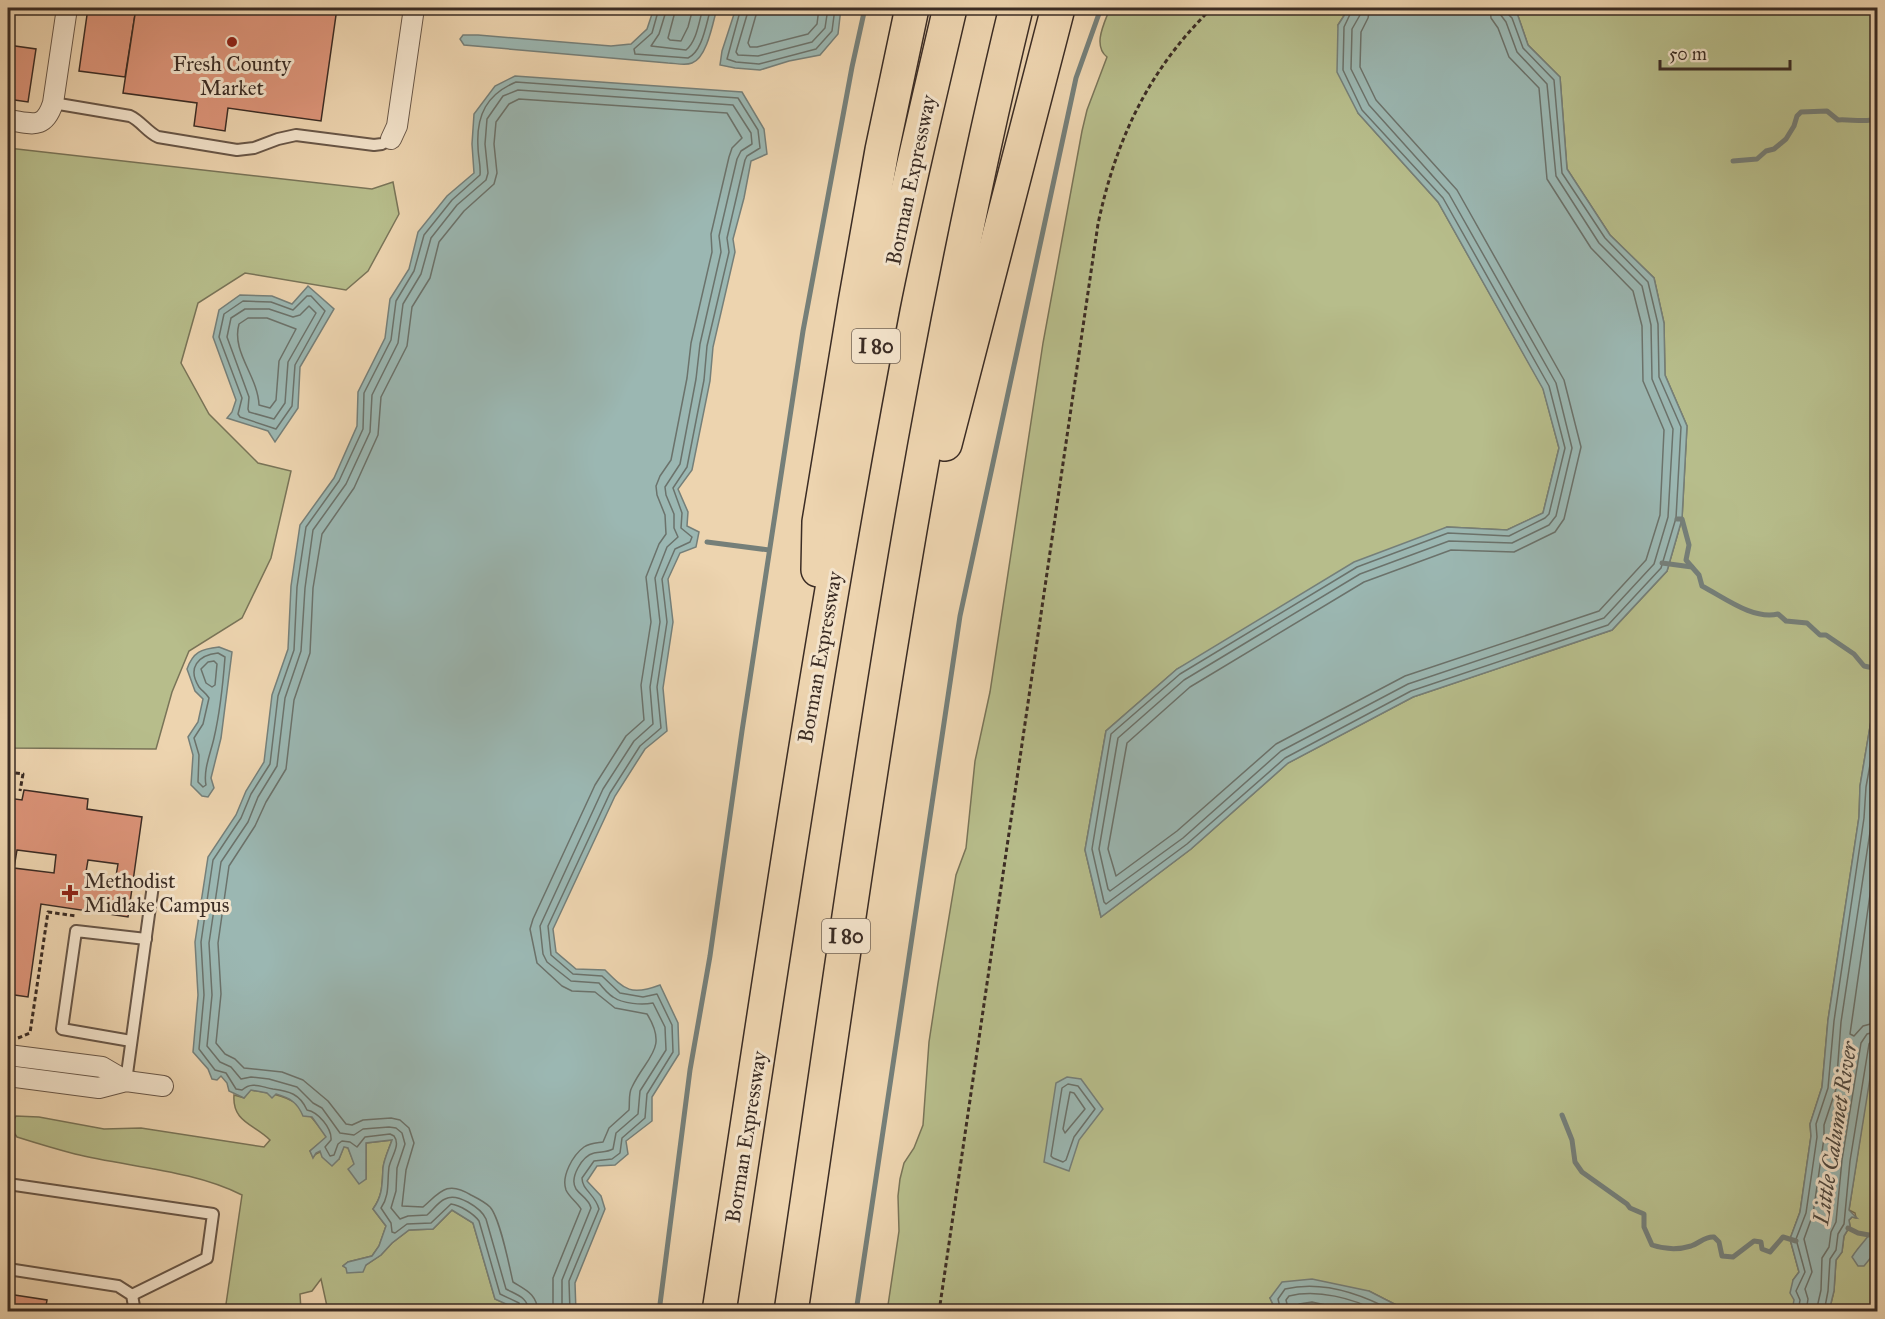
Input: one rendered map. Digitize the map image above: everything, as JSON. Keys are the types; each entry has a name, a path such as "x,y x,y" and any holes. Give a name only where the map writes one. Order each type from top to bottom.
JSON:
{"highway":[{"path":"814,688 819,522 882,150 912,8"},
{"name":"Borman Expressway","path":"719,1311 814,688 884,303 950,8"},
{"name":"I 80","path":"791,1311 903,561 975,190 1016,8"},
{"path":"903,561 948,434 1058,8"}],"street":[{"path":"8,120 36,124 48,117 53,104 67,8"},
{"path":"391,139 397,126 414,8"},
{"path":"8,1055 102,1067 126,1081"},
{"path":"8,1076 99,1088 126,1081 163,1086"}],"lane":[{"path":"53,104 130,116 140,122 152,135 164,139 237,150 254,148 296,135 375,145 391,139"},
{"path":"126,1081 154,878"},
{"path":"131,1041 62,1029 76,930 146,939"},
{"path":"8,1184 213,1214 207,1258 132,1295"},
{"path":"8,1269 118,1286 132,1295 135,1311"}],"path":[{"path":"939,1311 1090,274 1102,206 1120,144 1143,96 1175,49 1212,8"},
{"path":"8,772 23,774 20,792"}],"green space":[{"path":"1110,8 1349,8 1338,25 1358,113 1438,202 1543,388 1559,448 1543,513 1507,530 1447,527 1177,669 1106,731 1085,850 1101,917 1191,849 1288,763 1413,697 1612,630 1667,571 1682,519 1687,426 1665,375 1664,323 1654,278 1610,235 1567,169 1560,77 1528,45 1517,13 1508,8 1877,8 1877,685 1860,786 1859,817 1828,1020 1822,1087 1810,1124 1811,1136 1800,1212 1790,1239 1799,1272 1793,1280 1795,1300 1792,1311 1408,1311 1369,1291 1270,1298 1276,1311 887,1312 899,1231 900,1179 904,1163 914,1148 923,1125 929,1042 938,983 956,875 966,848 975,761 990,692 1043,343 1082,131 1087,110 1107,57 1100,46 1100,40"},
{"path":"8,148 372,189 393,182 399,214 368,271 346,290 245,273 198,303 181,363 209,414 258,463 291,471 271,558 242,618 189,651 172,692 156,749 8,748"},
{"path":"1877,1028 1877,1222 1865,1243 1858,1249 1874,1256 1877,1250 1877,1311 1829,1312 1834,1291 1836,1260 1842,1252 1844,1236 1850,1226 1849,1220 1852,1217 1856,1218 1855,1213 1849,1210"},
{"path":"250,1090 286,1098 303,1108 327,1137 310,1151 313,1157 322,1152 339,1159 344,1146 348,1148 355,1165 366,1178 366,1143 392,1140 384,1165 380,1194 373,1209 386,1226 379,1246 372,1256 348,1262 343,1266 346,1268 366,1265 409,1230 433,1229 452,1210 473,1223 495,1299 517,1311 328,1311 321,1279 312,1291 300,1294 301,1311 225,1311 242,1195 182,1174 75,1154 46,1146 17,1137 10,1127 16,1116 39,1117 104,1129 141,1128 264,1147 270,1140 240,1117 234,1104 234,1095 244,1098"}],"water":[{"path":"654,8 717,8 709,39 697,60 689,64 680,64 464,45 460,39 463,35 478,35 611,46 631,44 647,29"},
{"path":"736,8 841,8 838,34 820,55 760,70 720,65 722,51"},
{"path":"1349,8 1508,8 1517,13 1528,45 1560,77 1567,169 1610,235 1654,278 1664,323 1665,375 1687,426 1682,519 1667,571 1612,630 1413,697 1288,763 1191,849 1101,917 1085,850 1106,731 1177,669 1354,562 1447,527 1507,530 1543,513 1559,448 1543,389 1438,202 1358,113 1337,72 1338,25"},
{"path":"515,76 742,92 764,129 767,154 751,161 733,239 735,252 713,347 710,381 692,470 678,489 688,512 687,526 699,532 696,547 680,553 668,579 673,622 663,688 667,731 645,749 615,796 553,929 556,952 576,969 605,970 629,989 642,990 660,985 678,1023 679,1054 652,1097 652,1121 626,1141 628,1154 615,1165 597,1166 587,1181 601,1196 605,1209 575,1283 576,1312 517,1311 495,1299 473,1223 452,1210 433,1229 409,1230 366,1265 363,1272 347,1273 343,1266 348,1262 372,1256 379,1246 386,1226 373,1209 380,1194 384,1165 392,1140 366,1143 366,1179 359,1184 348,1169 354,1164 348,1148 344,1147 339,1159 332,1166 322,1157 320,1151 313,1158 310,1151 326,1137 312,1117 303,1116 292,1101 276,1094 272,1098 267,1093 251,1090 244,1098 229,1091 227,1083 221,1076 217,1080 212,1079 208,1069 193,1052 198,995 195,942 208,857 236,815 246,791 264,762 272,695 288,649 291,586 300,525 334,478 357,426 358,392 385,338 390,299 409,269 418,232 447,196 474,173 472,144 474,114 495,86"},
{"path":"308,286 334,309 300,367 298,408 275,442 268,431 227,418 236,400 213,337 219,310 240,295 272,296 292,304"},
{"path":"219,647 232,652 221,738 211,778 214,788 208,797 202,796 191,785 193,755 188,737 198,722 203,699 195,691 187,669 198,652"},
{"name":"Little Calumet River","path":"1877,685 1878,1028 1849,1210 1857,1218 1852,1217 1849,1220 1850,1226 1844,1236 1842,1252 1836,1260 1834,1291 1829,1311 1792,1311 1794,1300 1790,1293 1793,1280 1799,1272 1790,1239 1800,1212 1811,1136 1810,1124 1822,1087 1828,1020 1859,817 1860,786"},
{"path":"1067,1077 1081,1079 1103,1109 1079,1140 1069,1171 1044,1162 1056,1083"},
{"path":"1877,1222 1877,1250 1864,1266 1858,1266 1852,1257"},
{"path":"1312,1279 1369,1291 1408,1311 1276,1311 1270,1298 1282,1282"}],"building":[{"path":"88,8 136,8 125,77 79,71"},
{"name":"Fresh County Market","path":"136,8 337,8 321,121 228,108 225,131 194,126 197,103 123,93"},
{"path":"8,45 36,49 28,102 8,99"},
{"name":"Methodist Midlake Campus","path":"24,790 88,799 87,809 142,817 128,917 41,904 28,997 8,994 8,798 22,800","holes":["17,850 56,855 54,873 14,868","88,860 118,864 115,882 85,878"]},
{"path":"8,1294 47,1300 45,1312 8,1312"}],"waterway":[{"path":"659,1312 690,1070 710,956 803,331 865,8"},
{"path":"856,1312 960,616 1076,78 1101,8"},
{"path":"1733,161 1757,159 1766,151 1774,149 1786,139 1801,112 1827,111 1838,120 1865,121 1878,118"},
{"path":"1677,519 1682,519 1689,545 1686,560 1692,567"},
{"path":"707,542 769,550"},
{"path":"1662,563 1692,567 1699,575 1702,586 1749,611 1768,615 1778,614 1786,621 1807,623 1820,635 1826,635 1854,654 1864,666 1878,669"},
{"path":"1562,1115 1572,1140 1575,1162 1582,1172 1630,1208 1644,1214 1644,1227 1652,1245 1681,1248 1714,1237 1719,1242 1722,1256 1733,1257 1754,1241 1761,1242 1762,1249 1770,1252 1783,1237 1796,1241"},
{"path":"1848,1228 1869,1235"}],"place":[{"name":"Fresh County Market","path":"232,42"},
{"name":"Methodist Midlake Campus","path":"70,893"}]}
